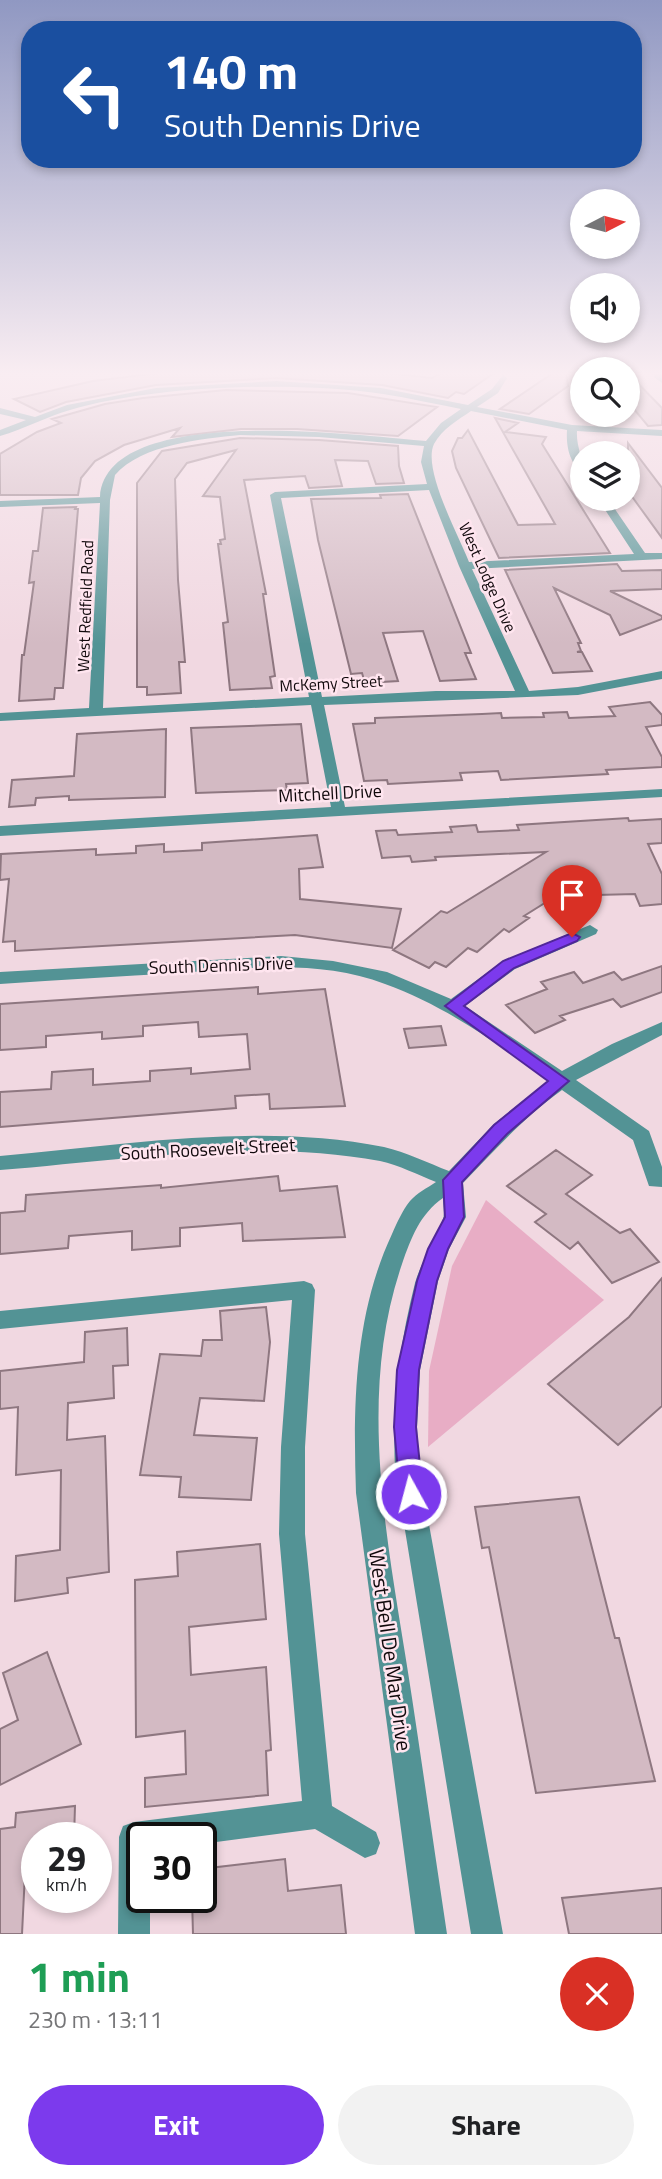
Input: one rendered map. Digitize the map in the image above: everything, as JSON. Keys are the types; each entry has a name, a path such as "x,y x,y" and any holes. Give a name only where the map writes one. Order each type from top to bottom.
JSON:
{"street":[{"name":"West Redfield Road","path":"96,713 105,500 108,478 121,463"},
{"name":"West Lodge Drive","path":"426,463 433,487 465,566 524,695"},
{"path":"339,811 275,495 433,487"},
{"path":"0,504 105,500"},
{"path":"611,511 642,557"},
{"path":"465,566 662,556"},
{"name":"McKemy Street","path":"0,718 436,695 524,695 578,691 662,675"},
{"name":"Mitchell Drive","path":"0,831 662,793"},
{"path":"453,1006 509,965 590,930"},
{"name":"South Dennis Drive","path":"0,978 244,962 304,962 387,978 453,1006 642,1136 656,1181"},
{"path":"560,1081 612,1048 662,1028"},
{"name":"West Bell De Mar Drive","path":"431,1934 369,1493 365,1425 368,1364 386,1281 414,1210 453,1180 501,1130 560,1081"},
{"name":"South Roosevelt Street","path":"0,1163 209,1146 315,1144 386,1155 453,1180"},
{"path":"453,1180 455,1217 434,1260 417,1322 408,1370 405,1427 407,1469 415,1519 487,1934"},
{"path":"0,1320 304,1290 293,1447 292,1534 318,1814"},
{"path":"134,1934 134,1837 318,1814 365,1843"}],"shaded area":[{"path":"486,1200 604,1300 428,1447 429,1371 452,1266"}],"building":[{"path":"0,463 93,463 81,478 78,495 0,495"},
{"path":"152,463 187,463 175,479 178,580 185,662 179,662 181,693 147,695 147,687 137,687 137,483"},
{"path":"226,463 336,463 342,486 309,488 305,476 244,480 266,594 263,594 275,676 270,677 272,688 230,690 223,623 228,622 218,544 225,539 220,497 203,496"},
{"path":"369,463 399,463 404,483 376,484"},
{"path":"455,463 486,463 518,525 555,524 521,463 554,463 570,489 570,511 584,511 610,553 499,558"},
{"path":"640,463 643,463 662,488 662,538 640,508"},
{"path":"408,494 471,653 465,653 476,679 440,681 423,631 383,633 398,681 365,683 362,673 351,674 318,540 311,499 381,498 380,495"},
{"path":"76,507 75,509 78,509 63,688 55,688 54,699 19,701 22,655 34,582 29,583 33,551 38,551 43,508"},
{"path":"617,564 622,571 662,570 662,589 610,591 662,616 662,619 620,635 610,615 554,588 581,643 578,643 581,651 577,652 582,652 592,671 553,673 505,570"},
{"path":"650,702 662,715 662,725 646,727 662,757 662,767 606,770 608,774 501,780 498,771 460,773 462,780 388,784 387,780 364,781 353,724 375,723 375,718 501,713 502,718 544,717 543,713 567,712 569,718 615,716 609,707"},
{"path":"301,724 308,783 286,784 287,790 196,793 191,728"},
{"path":"166,729 165,797 69,800 69,796 36,798 35,805 9,807 12,780 74,776 77,734"},
{"path":"628,818 629,821 662,819 662,843 648,844 662,874 662,904 640,906 635,894 556,896 524,916 529,918 509,932 504,929 477,952 468,948 446,967 435,962 429,968 393,950 441,911 447,913 546,852 435,857 436,860 412,862 410,856 382,858 376,831 396,830 398,835 452,832 450,827 476,825 478,832 519,830 517,825"},
{"path":"317,835 323,867 299,869 300,899 401,909 392,948 295,935 15,951 15,941 3,942 9,879 0,880 1,854 96,849 96,855 136,853 136,846 164,844 164,852 202,850 202,843"},
{"path":"662,966 662,992 621,1007 613,999 560,1016 565,1020 535,1033 506,1005 547,989 541,982 574,972 583,983 614,972 622,980"},
{"path":"258,987 258,994 325,989 345,1106 270,1109 269,1094 235,1096 236,1108 0,1127 0,1092 51,1089 52,1072 93,1069 93,1085 150,1081 150,1071 191,1068 191,1074 250,1069 247,1034 199,1037 198,1022 143,1026 143,1036 102,1039 102,1032 46,1036 46,1047 0,1050 0,1004"},
{"path":"441,1026 446,1045 409,1048 404,1029"},
{"path":"556,1150 592,1175 566,1194 620,1233 630,1229 659,1262 612,1283 578,1242 570,1249 535,1222 546,1214 507,1186"},
{"path":"278,1176 280,1191 337,1186 345,1237 243,1241 242,1223 180,1228 180,1246 132,1250 132,1231 69,1236 68,1248 0,1254 0,1213 25,1211 26,1195 161,1185 161,1188"},
{"path":"662,1278 662,1406 618,1445 548,1384 629,1317"},
{"path":"266,1307 270,1342 264,1401 200,1398 194,1435 257,1438 251,1500 179,1497 181,1477 140,1475 160,1354 201,1356 203,1340 222,1340 220,1311"},
{"path":"127,1328 128,1365 113,1366 114,1398 68,1403 67,1440 105,1436 109,1572 67,1578 68,1593 15,1601 16,1556 60,1550 61,1470 16,1475 18,1407 0,1409 0,1371 84,1362 85,1332"},
{"path":"579,1497 615,1638 619,1638 655,1781 536,1793 489,1547 482,1548 475,1507"},
{"path":"260,1544 266,1619 189,1627 191,1675 266,1667 271,1750 266,1751 268,1795 145,1807 145,1778 186,1774 185,1731 136,1737 135,1580 178,1576 177,1552"},
{"path":"47,1652 81,1744 0,1785 0,1729 18,1720 3,1673"},
{"path":"75,1806 74,1822 21,1822 22,1934 0,1934 0,1829 15,1827 16,1813"},
{"path":"285,1859 288,1891 341,1885 346,1934 193,1934 192,1913 217,1913 217,1867"},
{"path":"662,1888 662,1934 569,1934 562,1898"}],"route":[{"path":"411,1494 405,1427 408,1370 427,1281 438,1249 455,1217 453,1180 501,1130 560,1081 453,1006 509,965 572,937"}]}
